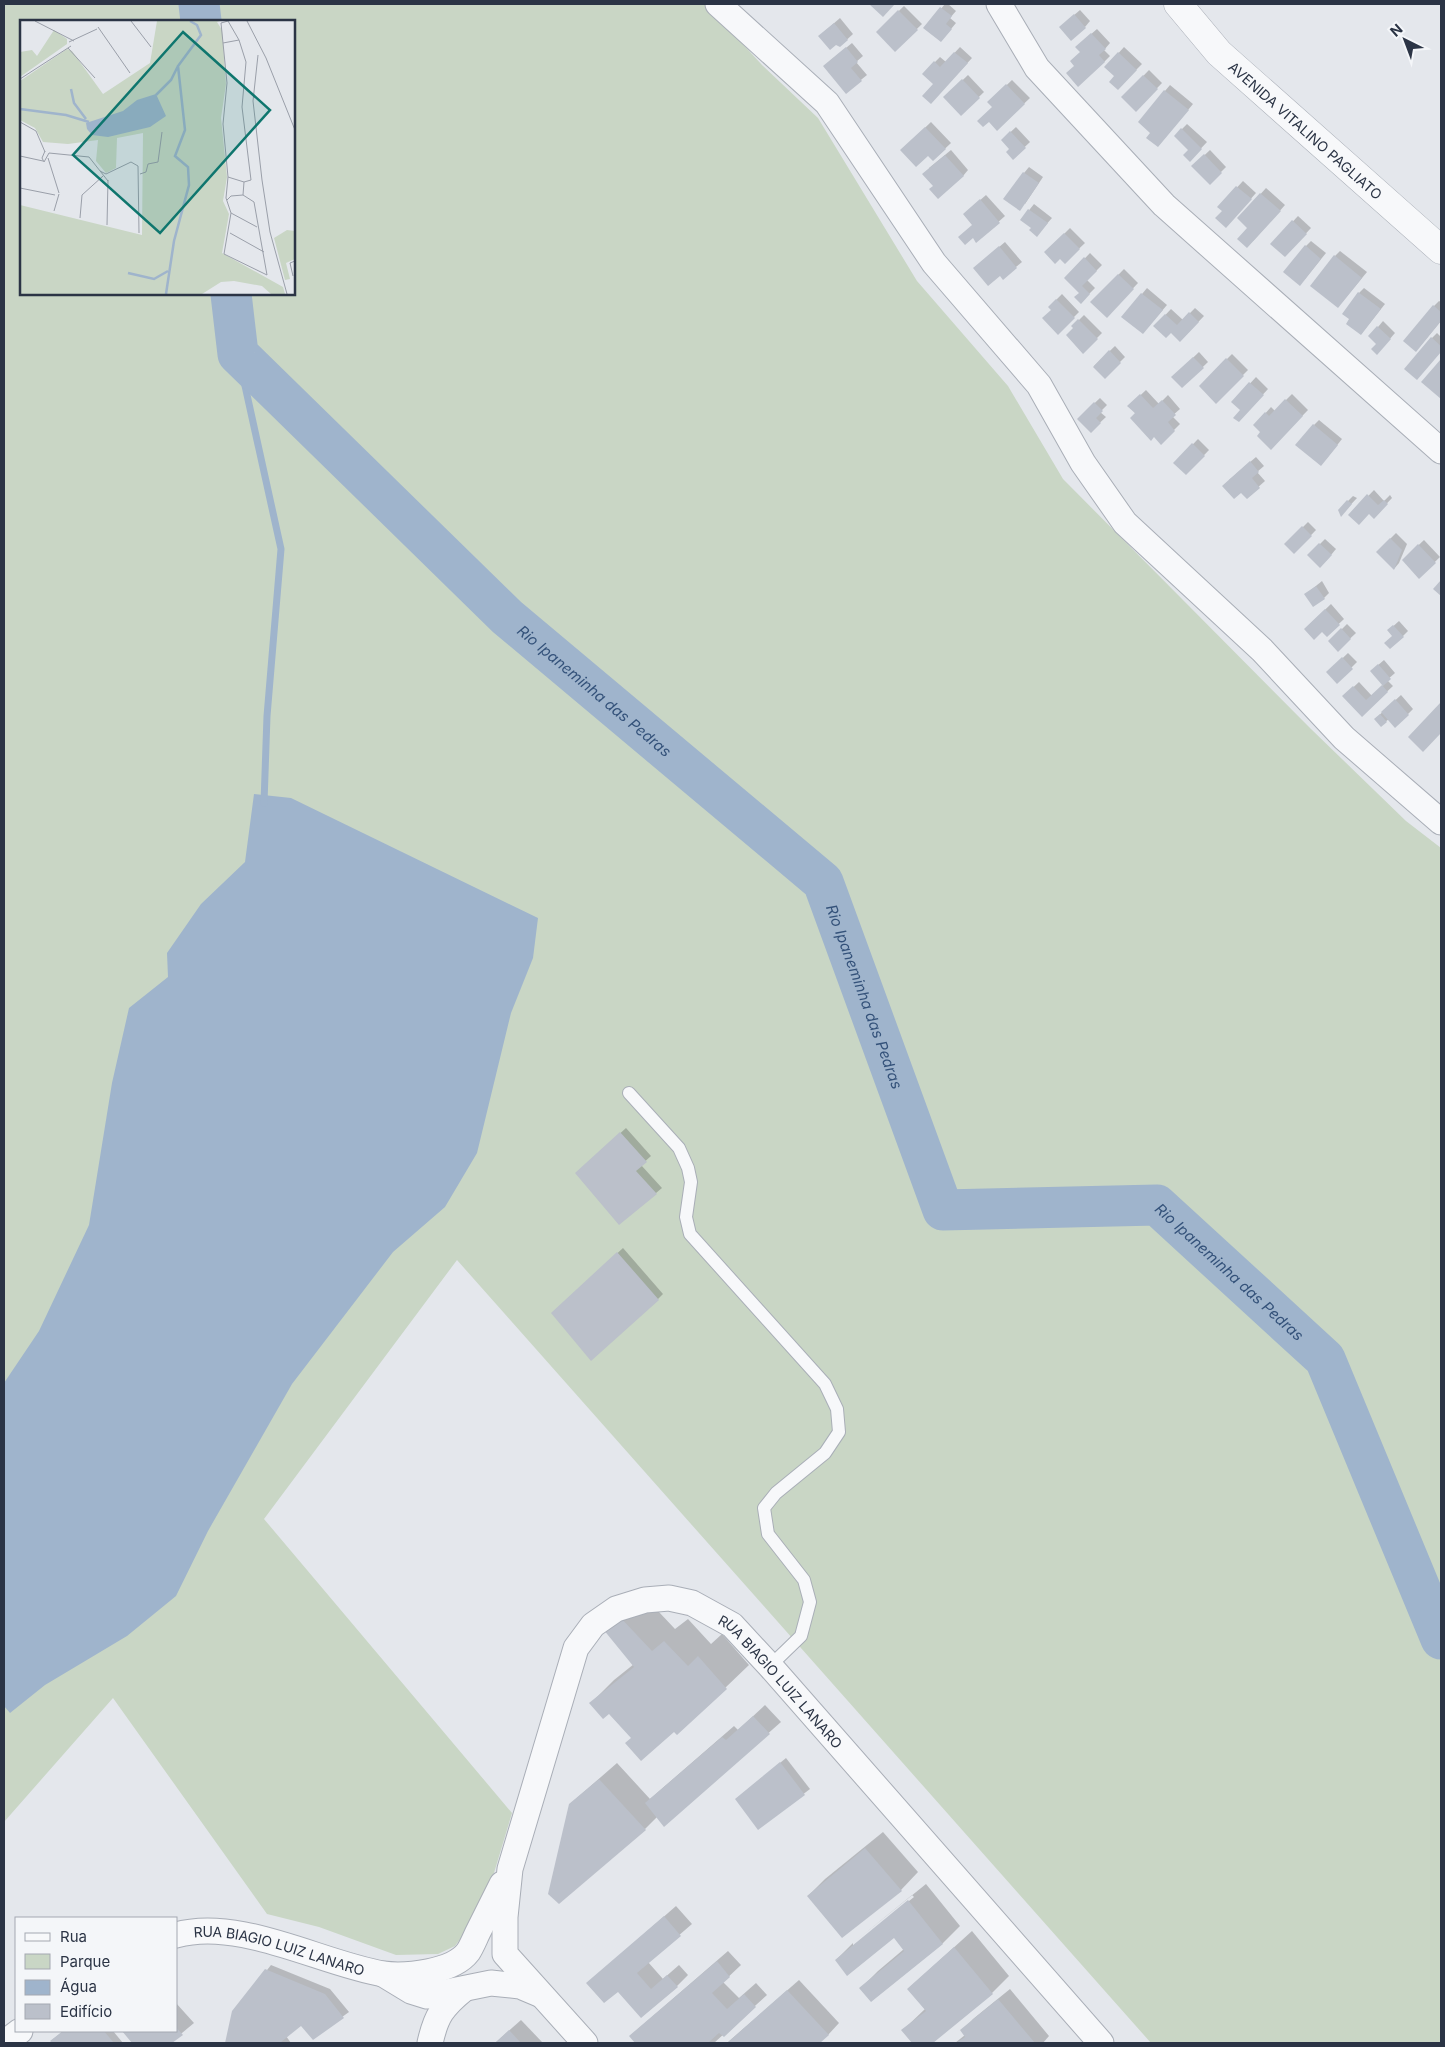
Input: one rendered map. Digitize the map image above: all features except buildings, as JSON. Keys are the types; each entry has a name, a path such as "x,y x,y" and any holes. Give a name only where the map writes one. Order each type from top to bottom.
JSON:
{"street":[{"path":"718,4 827,103 934,263 1039,386 1083,463 1125,523 1262,650 1344,738 1441,822"},
{"path":"999,4 1037,68 1164,205 1441,451"},
{"name":"AVENIDA VITALINO PAGLIATO","path":"1178,4 1219,54 1441,250"},
{"name":"RUA BIAGIO LUIZ LANARO","path":"393,1980 441,1969 468,1953 510,1869 576,1648 593,1625 616,1608 645,1600 669,1598 692,1603 732,1625 1101,2043"},
{"name":"RUA BIAGIO LUIZ LANARO","path":"506,1954 505,1917 510,1869"},
{"name":"RUA BIAGIO LUIZ LANARO","path":"178,1935 208,1931 239,1934 393,1980 420,1995 427,1996 490,1983"},
{"path":"544,1996 508,1983 483,1984 471,1977 466,1966 468,1953 477,1944 490,1942 497,1944 544,1996 585,2043"},
{"path":"490,1983 498,1980 506,1970 508,1962 506,1954"},
{"path":"393,1980 420,2014 429,2043"},
{"path":"429,2043 435,2022 444,2006 464,1989"},
{"path":"4,2043 19,2032"}],"lane":[{"path":"629,1094 678,1148 688,1168 691,1182 686,1216 690,1234 824,1384 837,1409 839,1432 825,1453 776,1493 764,1508 768,1534 804,1580 810,1602 801,1636 770,1666"}],"green space":[{"path":"4,4 706,4 762,65 818,118 917,281 1008,386 1063,479 1311,729 1406,821 1441,848 1441,2043 1151,2043 457,1260 264,1519 512,1813 494,1873 473,1922 455,1946 438,1954 396,1955 319,1927 267,1914 113,1698 4,1822"}],"water":[{"path":"254,794 291,798 538,918 533,958 511,1013 477,1153 445,1207 393,1252 292,1384 208,1531 176,1596 127,1636 45,1685 10,1713 4,1706 4,1383 39,1331 89,1225 112,1083 129,1008 168,977 167,953 201,904 245,862"}],"waterway":[{"name":"Rio Ipaneminha das Pedras","path":"199,4 201,20"},
{"name":"Rio Ipaneminha das Pedras","path":"231,295 238,354 507,617 823,882 943,1210 1157,1205 1325,1359 1441,1639"},
{"path":"238,354 281,549 267,716 264,803"}]}
